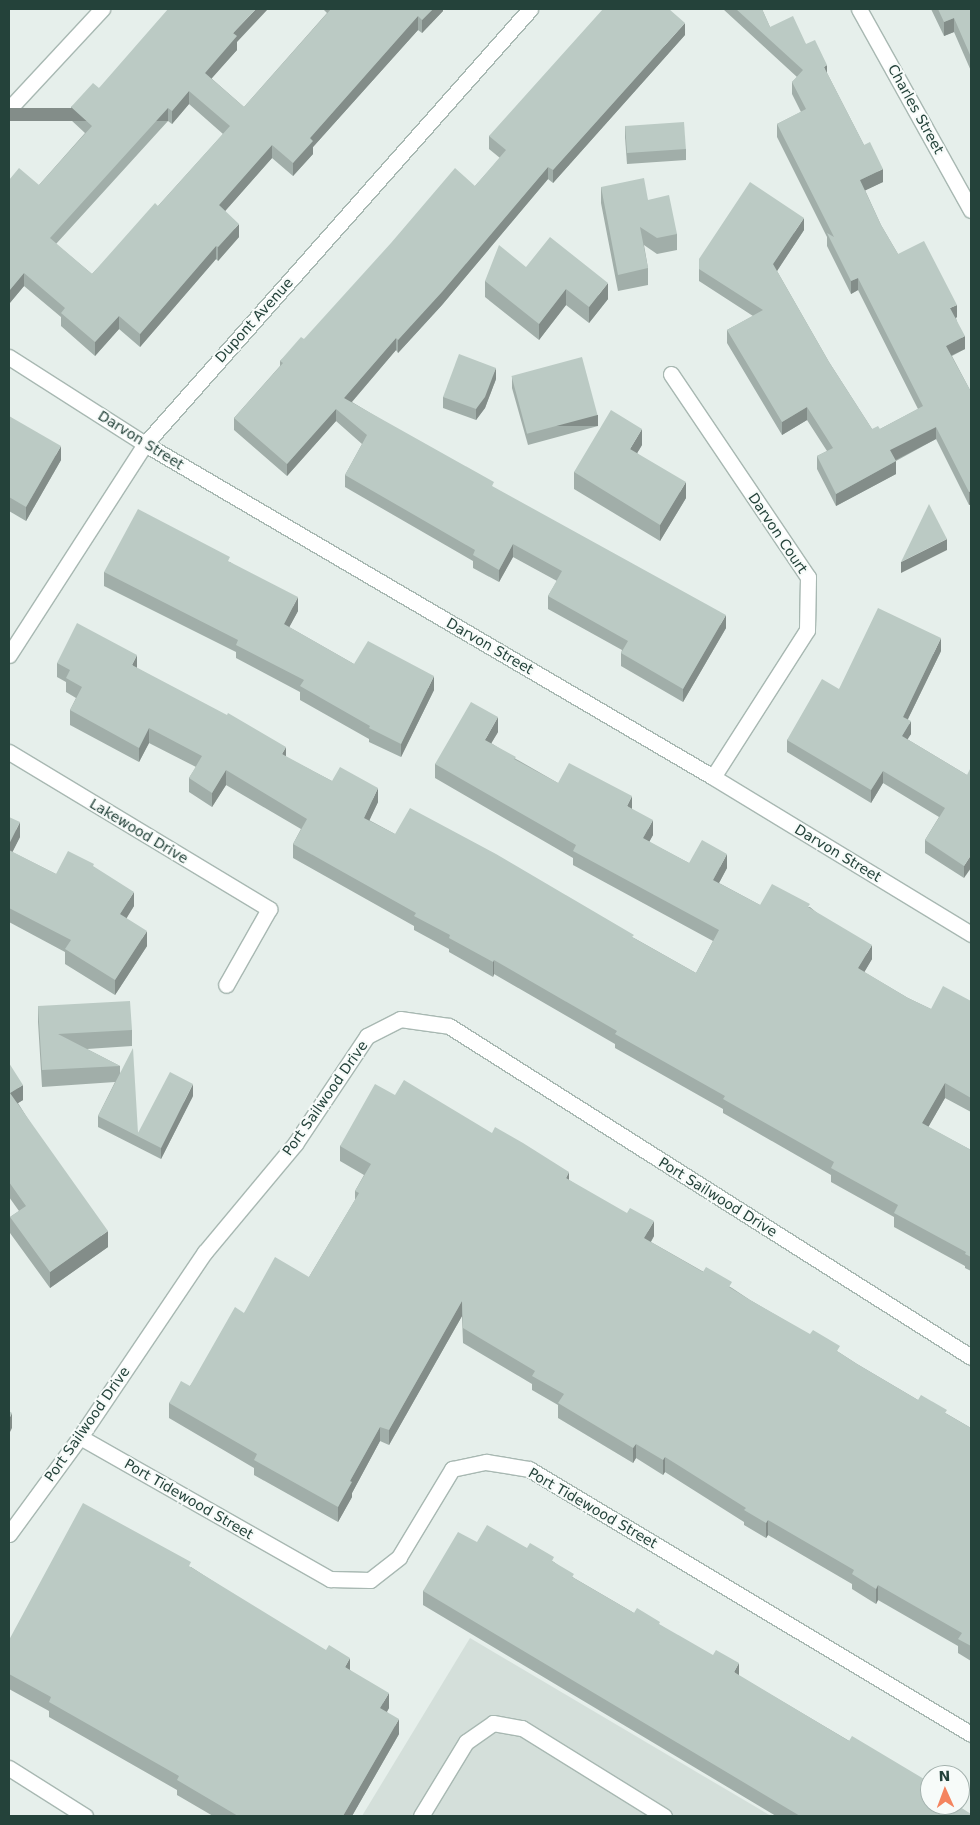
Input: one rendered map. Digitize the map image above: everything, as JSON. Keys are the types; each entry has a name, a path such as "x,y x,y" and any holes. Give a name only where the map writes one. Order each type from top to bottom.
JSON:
{"street":[{"path":"9,109 102,9"},
{"name":"Dupont Avenue","path":"9,654 145,444 530,9"},
{"name":"Charles Street","path":"858,9 971,210"},
{"name":"Darvon Street","path":"9,357 145,444 713,777 971,934"},
{"name":"Darvon Court","path":"671,374 808,577 807,630 713,777"},
{"name":"Lakewood Drive","path":"9,752 268,909 226,985"},
{"name":"Port Sailwood Drive","path":"9,1534 80,1437 205,1252 295,1144 367,1036 400,1019 449,1026 971,1357"},
{"name":"Port Tidewood Street","path":"80,1437 330,1578 370,1580 398,1557 452,1469 486,1462 530,1469 971,1734"},
{"path":"421,1816 466,1742 493,1724 522,1728 664,1816"},
{"path":"9,1768 85,1816"}],"shaded area":[{"path":"470,1638 771,1816 362,1816"}],"building":[{"path":"168,9 256,9 233,33 237,36 205,73 244,107 331,9 433,9 422,20 418,16 310,138 313,141 293,163 272,145 219,205 239,224 218,247 216,246 140,334 119,316 95,342 61,313 65,308 24,273 9,291 9,180 19,168 39,185 92,126 71,107 93,83 99,88","holes":["189,91 230,126 158,206 155,203 92,274 50,238 168,108 172,111"]},
{"path":"603,9 669,9 685,23 553,170 548,167 442,292 398,340 396,338 344,398 494,482 492,486 726,615 683,689 621,653 628,641 548,596 562,571 513,544 499,570 473,555 475,550 345,475 367,435 336,409 287,464 234,418 283,363 280,361 301,337 304,339 391,243 455,168 475,186 506,150 489,136"},
{"path":"736,9 762,9 770,27 793,16 806,44 815,40 827,65 824,67 864,145 870,142 883,169 860,180 881,225 898,254 924,241 957,305 950,308 965,336 946,346 971,389 971,491 969,492 936,427 890,450 896,461 836,494 817,456 833,448 807,407 782,422 727,330 763,310 699,269 699,259 750,182 804,218 773,264 829,362 872,429 878,426 880,429 923,406 858,278 851,281 827,233 834,237 777,124 806,109 792,82 803,70"},
{"path":"938,9 971,9 971,57 954,18 944,22"},
{"path":"684,122 686,149 627,153 625,126"},
{"path":"644,178 648,200 669,195 677,234 657,238 640,227 648,268 618,275 601,187"},
{"path":"550,237 608,283 589,307 566,289 539,324 485,281 499,245 526,267"},
{"path":"459,354 496,368 485,397 476,409 443,397"},
{"path":"582,357 598,415 527,434 511,376"},
{"path":"611,410 642,429 630,449 686,482 660,525 574,472"},
{"path":"9,416 61,446 26,507 9,497"},
{"path":"929,504 947,539 901,562"},
{"path":"138,509 230,557 228,561 298,597 284,624 354,664 368,641 434,676 401,744 369,728 370,726 300,686 304,680 236,645 238,640 104,572"},
{"path":"878,608 941,638 903,717 911,721 902,736 967,775 971,767 971,855 964,866 925,840 945,808 883,771 871,790 787,740 822,679 839,689"},
{"path":"77,623 137,655 132,665 227,715 228,713 286,747 282,754 332,781 340,767 378,788 364,818 395,834 410,808 496,854 634,935 632,937 696,973 719,930 573,851 576,845 435,764 471,702 498,717 485,740 516,757 514,759 558,783 569,763 632,796 627,806 653,820 643,838 689,863 702,840 727,854 713,880 760,905 772,884 810,904 808,907 872,945 858,968 908,998 931,1009 943,986 971,1001 971,1098 945,1083 922,1123 971,1150 971,1257 965,1254 966,1252 894,1213 898,1205 831,1168 834,1162 723,1099 725,1096 615,1034 617,1031 494,960 493,962 449,938 450,935 414,916 416,913 293,844 307,819 226,770 212,793 189,778 202,756 149,728 139,748 70,710 82,687 66,678 70,670 57,663"},
{"path":"9,817 20,822 9,844"},
{"path":"9,850 56,874 68,851 94,864 93,866 134,892 120,914 147,931 115,980 65,949 71,940 9,908"},
{"path":"130,1001 132,1030 58,1034 120,1066 42,1070 38,1006"},
{"path":"133,1048 138,1133 170,1072 193,1084 161,1148 98,1116"},
{"path":"9,1063 23,1085 10,1093 108,1231 50,1272 10,1217 26,1206 9,1182"},
{"path":"404,1080 492,1133 495,1127 523,1143 569,1172 566,1178 627,1213 630,1208 654,1221 644,1238 703,1272 706,1267 732,1282 729,1287 750,1300 810,1334 813,1330 840,1346 837,1351 857,1364 918,1400 921,1395 947,1410 945,1413 971,1428 971,1646 958,1639 962,1633 878,1585 876,1589 852,1574 854,1570 768,1520 766,1523 744,1510 746,1508 665,1457 663,1460 636,1444 633,1448 558,1403 564,1394 532,1376 535,1371 463,1328 462,1301 389,1430 380,1427 338,1507 254,1460 257,1454 169,1403 181,1381 190,1386 235,1307 244,1313 275,1257 309,1277 359,1193 355,1191 371,1164 340,1146 375,1084 395,1095"},
{"path":"83,1503 191,1562 189,1566 326,1650 329,1645 350,1658 345,1667 389,1693 380,1708 399,1719 343,1816 238,1816 177,1780 179,1776 49,1702 51,1697 9,1674 9,1640"},
{"path":"487,1525 527,1548 530,1543 554,1557 552,1561 574,1574 572,1577 634,1613 637,1608 660,1622 659,1624 713,1655 716,1650 739,1663 734,1672 849,1741 852,1736 920,1777 920,1815 970,1815 970,1813 971,1816 800,1816 423,1591 458,1532 477,1542"}]}
